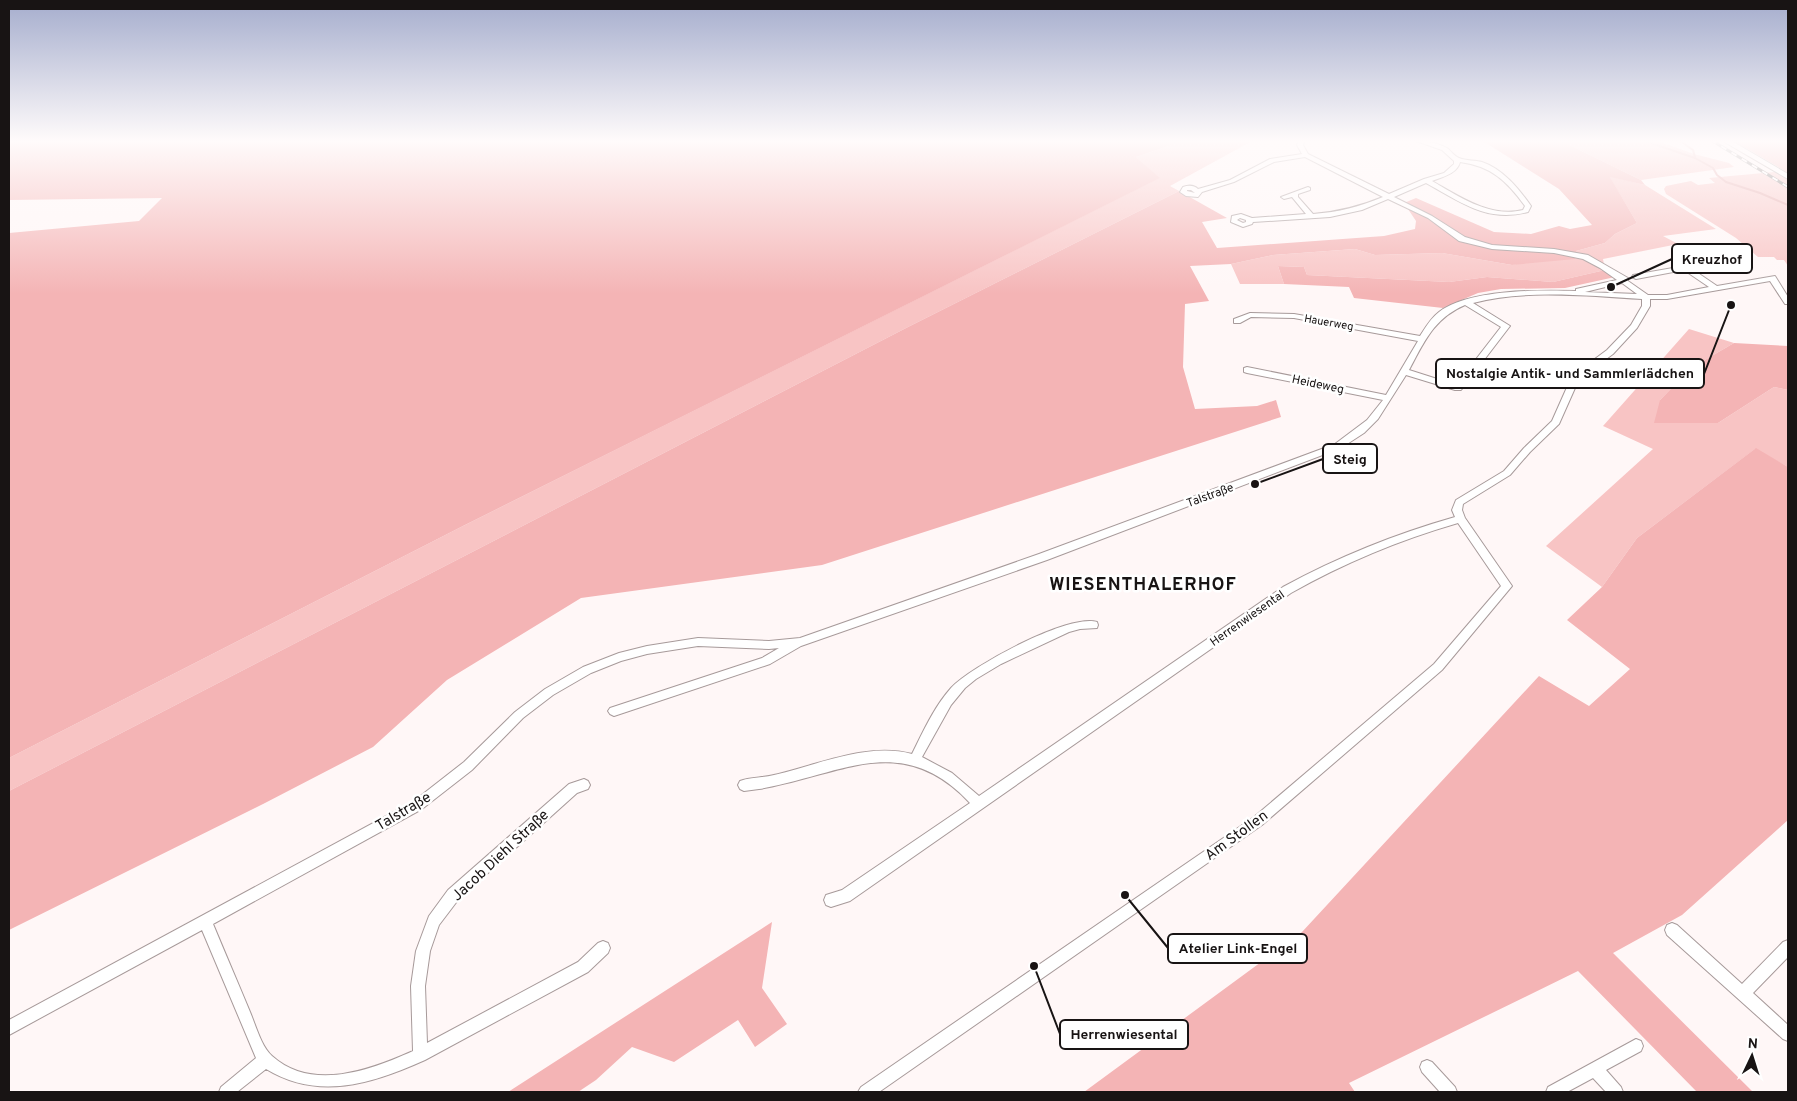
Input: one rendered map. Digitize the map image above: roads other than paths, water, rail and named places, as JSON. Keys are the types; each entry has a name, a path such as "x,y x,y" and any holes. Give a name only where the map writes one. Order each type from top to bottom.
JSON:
{"street":[{"path":"1284,197 1300,191"},
{"path":"1377,191 1430,217 1462,239 1503,249 1554,250 1570,253 1598,263 1625,280 1646,297 1646,306 1634,326 1601,360 1575,378 1556,422 1527,450 1507,474 1459,502 1457,510 1460,519"},
{"path":"1250,220 1311,216 1360,209 1398,191"},
{"path":"1448,191 1484,210 1504,214 1526,211 1528,206 1516,191"},
{"path":"1295,193 1295,197 1311,216"},
{"path":"1636,278 1707,264"},
{"path":"1685,268 1715,288"},
{"name":"Talstraße","path":"614,711 766,662 800,642 1043,557 1338,446 1364,429 1379,413 1422,339 1443,313 1467,303 1519,294 1667,297 1772,278 1788,302"},
{"name":"Talstraße","path":"1566,294 1625,280"},
{"path":"1403,371 1458,388 1506,326 1467,303"},
{"name":"Hauerweg","path":"1236,321 1250,315 1294,316 1422,339"},
{"name":"Heideweg","path":"1248,370 1388,398"},
{"name":"Herrenwiesental","path":"831,900 845,896 1287,590 1314,575 1394,540 1460,519"},
{"name":"Am Stollen","path":"866,1092 1258,821 1438,667 1508,586 1460,519"},
{"path":"915,760 941,711 961,686 985,668 1066,629 1080,625 1093,625"},
{"name":"Talstraße","path":"9,1028 418,805 468,766 519,715 549,692 587,670 619,657 647,650 698,642 769,645 800,642"},
{"path":"744,785 761,785 859,759 885,756 915,760 942,772 967,790 979,804"},
{"name":"Jacob Diehl Straße","path":"420,1055 418,986 423,951 434,921 454,895 488,862 573,788 584,786"},
{"path":"206,921 265,1060 282,1075 305,1084 340,1086 375,1076 420,1055 583,967 603,948"},
{"path":"1672,930 1788,1034"},
{"path":"1744,993 1788,947"},
{"path":"1553,1092 1596,1070 1636,1046"},
{"path":"226,1092 265,1060"},
{"path":"1427,1067 1450,1092"},
{"path":"1596,1070 1616,1092"}],"waterway":[{"path":"1755,191 1788,205"}],"place":[{"name":"Kreuzhof","path":"1611,287"},
{"name":"Nostalgie Antik- und Sammlerlädchen","path":"1731,305"},
{"name":"Steig","path":"1255,484"},
{"name":"Atelier Link-Engel","path":"1125,895"},
{"name":"Herrenwiesental","path":"1034,966"}],"district":[{"name":"WIESENTHALERHOF","path":"1143,584"}]}
